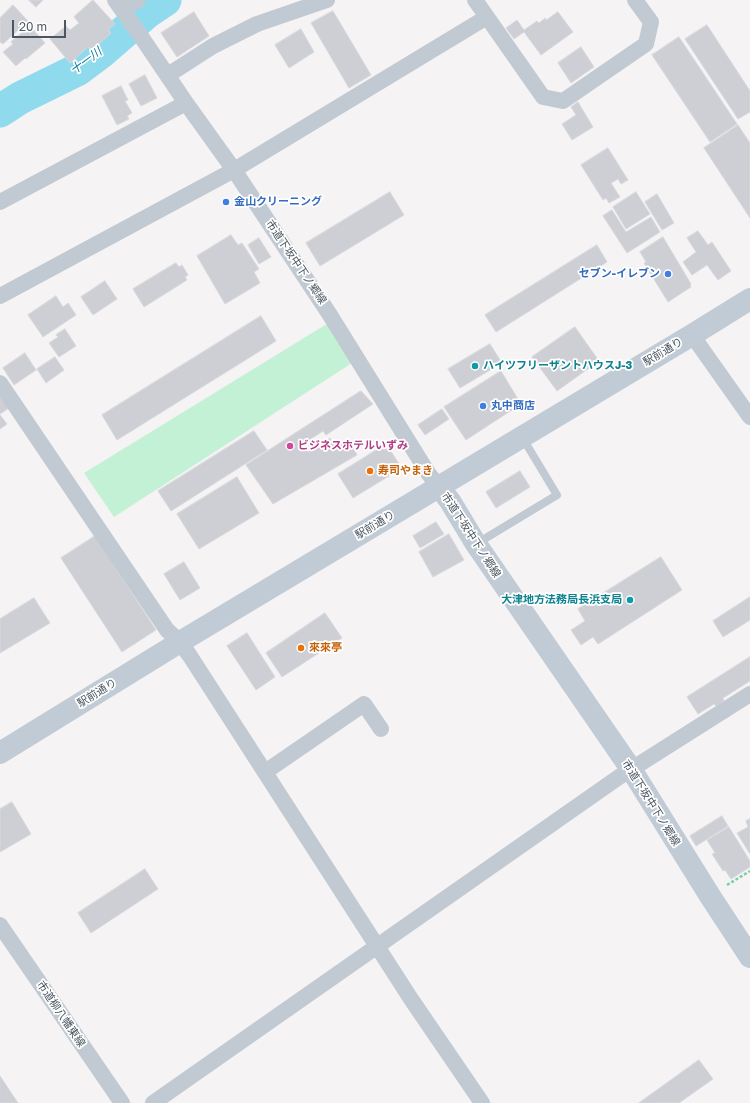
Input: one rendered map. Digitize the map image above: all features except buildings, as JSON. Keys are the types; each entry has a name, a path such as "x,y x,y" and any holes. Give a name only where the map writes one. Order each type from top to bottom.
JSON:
{"main road":[{"name":"駅前通り","path":"0,753 180,642 750,299"},
{"name":"市道下坂中下ノ郷線","path":"439,487 450,501 476,544 630,770 750,958"}],"street":[{"path":"122,10 138,0"},
{"path":"168,75 213,46 258,24 327,0"},
{"path":"475,0 543,97 562,101 646,44 651,22 635,0"},
{"name":"市道下坂中下ノ郷線","path":"122,10 234,170 330,315 428,473 439,487"},
{"path":"0,296 234,170 487,17"},
{"path":"0,202 186,103"},
{"path":"692,335 750,417"},
{"path":"0,383 168,630 180,642 411,999 482,1103"},
{"path":"153,1103 630,770 750,694"},
{"path":"265,772 364,704 381,729"},
{"name":"市道柳八幡東線","path":"0,925 122,1103"}],"lane":[{"path":"476,544 557,495 521,436"}],"path":[{"path":"710,896 750,871"}],"green space":[{"path":"330,322 352,363 114,517 84,473"}],"waterway":[{"name":"十一川","path":"0,111 20,98 77,70 101,52 147,12 165,0"}],"place":[{"name":"金山クリーニング","path":"226,202"},
{"name":"セブン-イレブン","path":"668,274"},
{"name":"ハイツフリーザントハウスJ-3","path":"475,366"},
{"name":"丸中商店","path":"483,406"},
{"name":"ビジネスホテルいずみ","path":"290,446"},
{"name":"寿司やまき","path":"370,471"},
{"name":"大津地方法務局長浜支局","path":"630,600"},
{"name":"來來亭","path":"301,648"}]}
